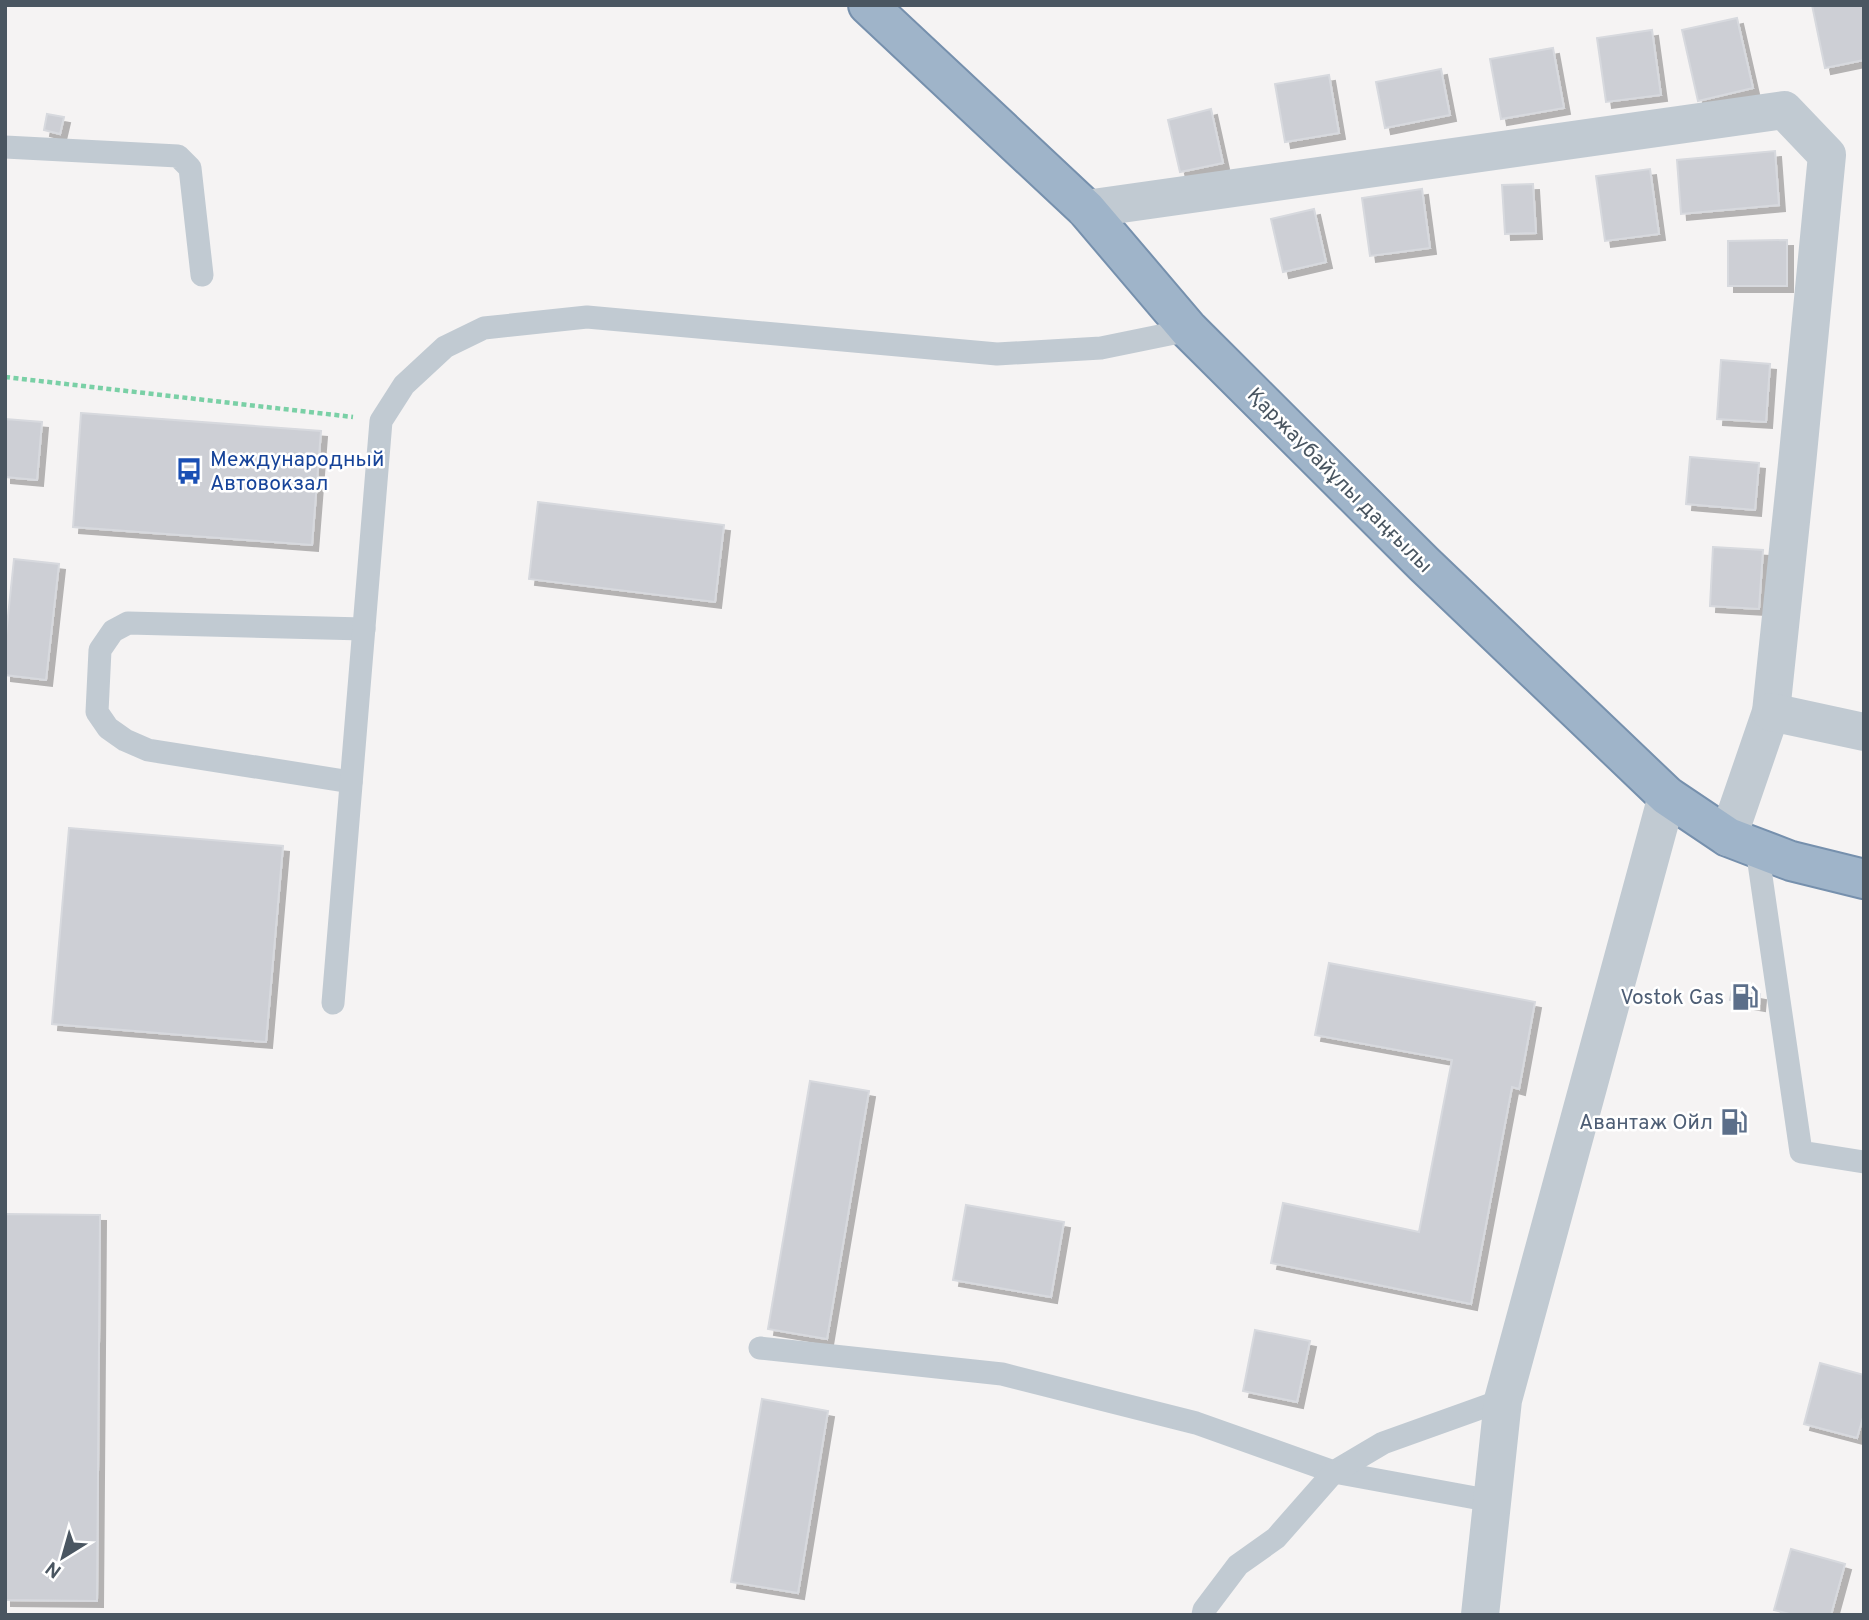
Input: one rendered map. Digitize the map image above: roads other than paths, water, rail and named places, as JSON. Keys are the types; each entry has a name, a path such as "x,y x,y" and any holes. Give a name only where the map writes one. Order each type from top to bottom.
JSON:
{"highway":[{"name":"Қаржаубайұлы даңғылы","path":"868,5 1086,209 1189,330 1424,564 1667,796 1742,843 1791,861 1864,879"}],"street":[{"path":"1086,209 1784,110 1827,155 1770,712 1742,843"},
{"path":"1770,712 1864,732"},
{"path":"1479,1615 1503,1400 1667,796"}],"lane":[{"path":"5,147 178,156 190,168 202,275"},
{"path":"333,1003 381,421 404,385 445,347 484,328 587,317 997,354 1101,348 1189,330"},
{"path":"351,782 148,750 125,740 108,728 97,712 100,650 113,631 128,623 364,629"},
{"path":"1742,843 1801,1152 1864,1162"},
{"path":"760,1348 1002,1374 1196,1423 1334,1472 1492,1501"},
{"path":"1203,1615 1238,1565 1276,1538 1334,1472 1383,1443 1503,1400"}],"place":[{"name":"Международный Автовокзал","path":"189,471"},
{"name":"Vostok Gas","path":"1745,997"},
{"name":"Авантаж Ойл","path":"1734,1122"}]}
